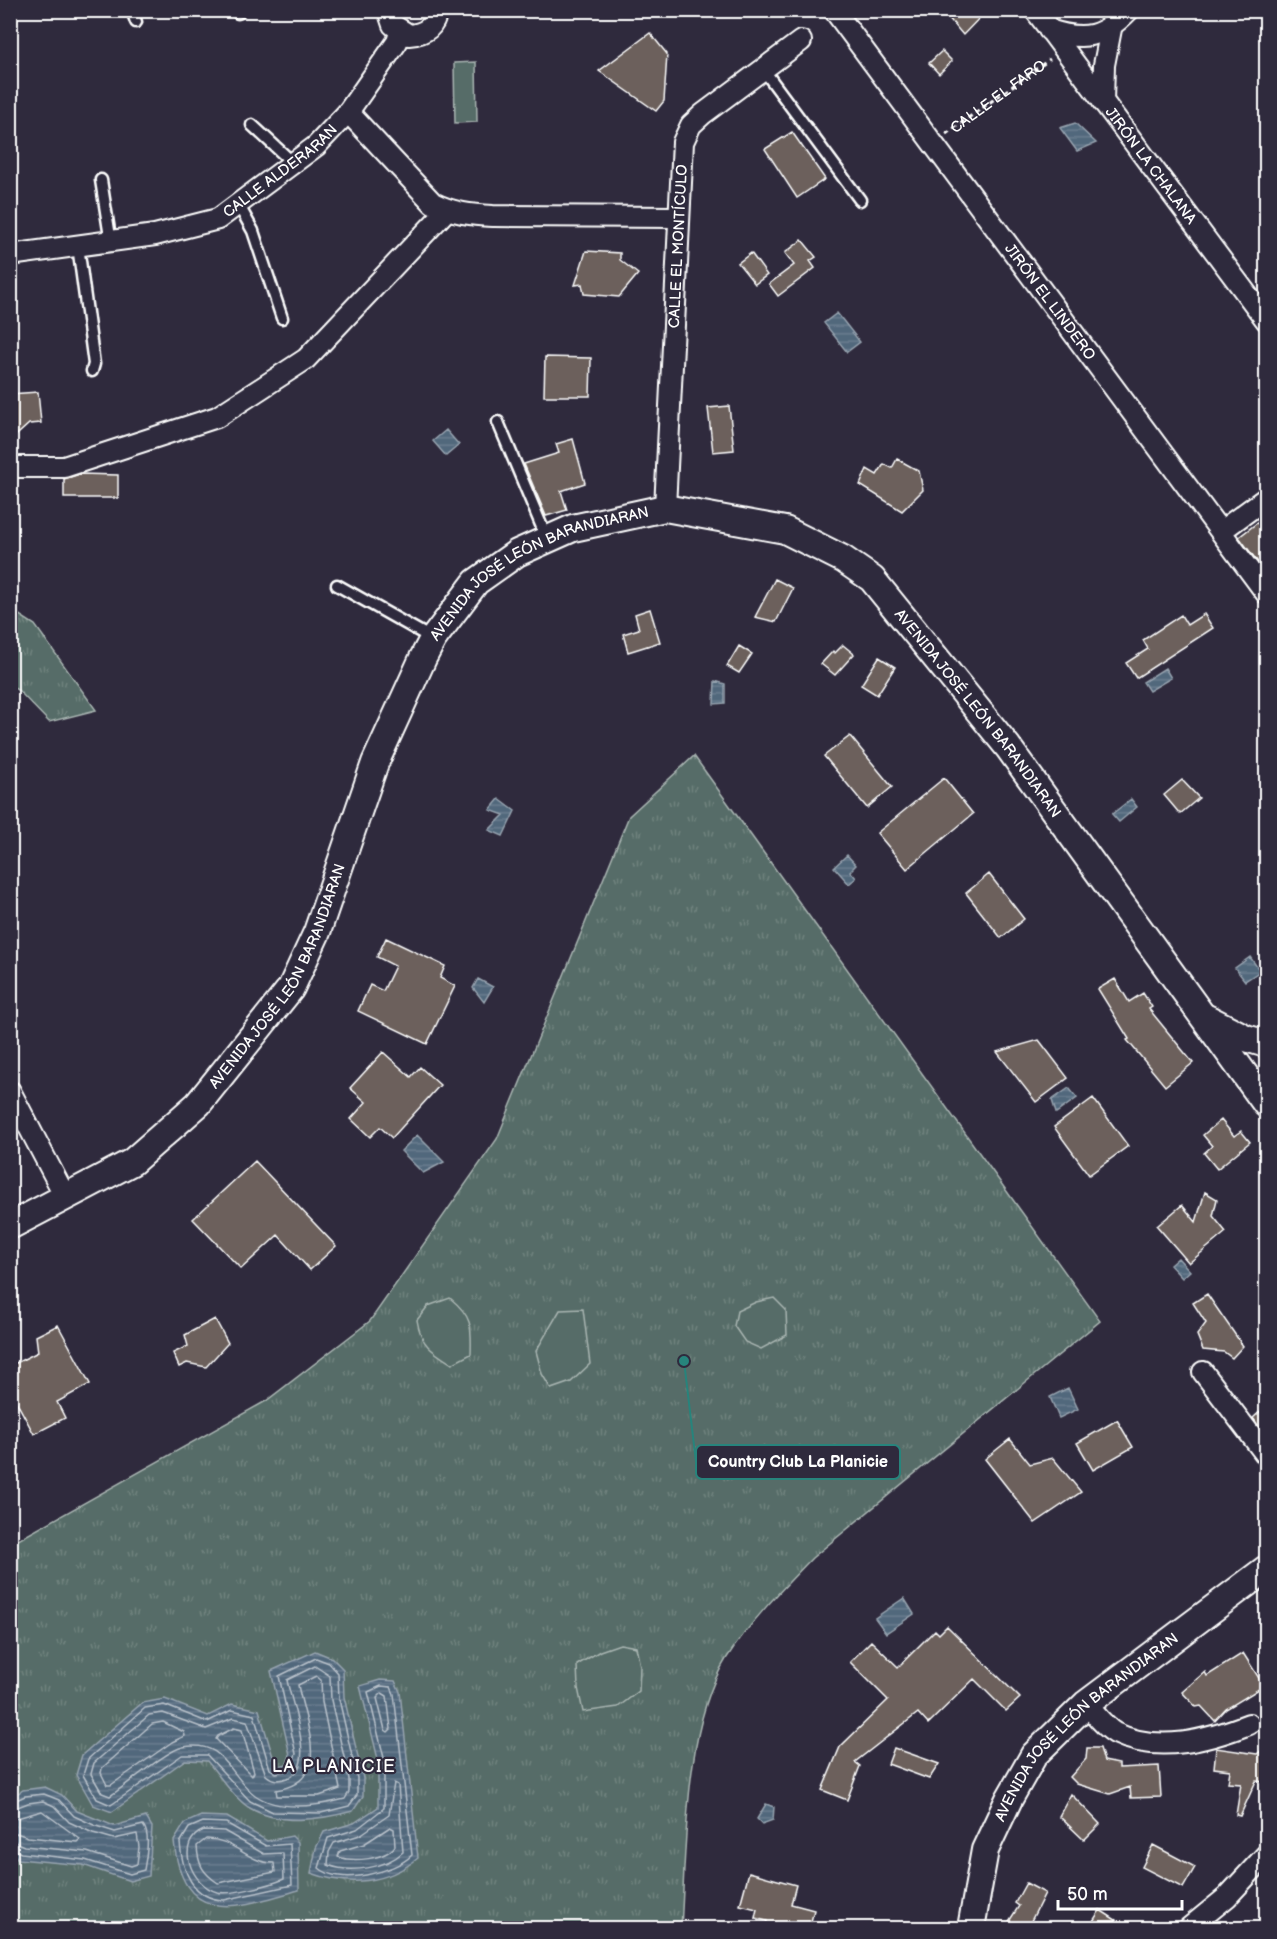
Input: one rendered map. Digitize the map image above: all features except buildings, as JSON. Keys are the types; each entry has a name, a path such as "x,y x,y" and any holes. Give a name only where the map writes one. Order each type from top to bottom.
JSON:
{"street":[{"path":"388,10 393,25 400,32 419,34 434,23 437,10"},
{"name":"JIRÓN EL LINDERO","path":"834,10 1266,594"},
{"name":"JIRÓN LA CHALANA","path":"1035,10 1266,320"},
{"path":"1103,102 1104,65 1111,29 1129,10"},
{"path":"1049,30 1080,36 1111,29"},
{"name":"CALLE ALDERARAN","path":"10,255 154,236 218,219 316,146 348,112 397,42 400,32"},
{"name":"CALLE EL MONTÍCULO","path":"665,508 680,151 687,133 703,114 801,41"},
{"path":"348,112 433,203 447,210 462,214 493,216 678,217"},
{"path":"10,467 64,467 217,417 306,359 447,210"},
{"path":"1221,531 1266,498"},
{"name":"AVENIDA JOSÉ LEÓN BARANDIARAN","path":"10,1226 132,1162 198,1104 291,988 317,932 375,763 433,639 476,582 517,553 573,528 665,508 785,530 843,559 872,579 1008,747 1260,1095"},
{"path":"1200,1014 1223,1028 1266,1044"},
{"path":"1260,1095 1256,1066 1266,1058"},
{"path":"10,1091 66,1198"},
{"path":"1203,1372 1266,1455"},
{"name":"AVENIDA JOSÉ LEÓN BARANDIARAN","path":"971,1929 985,1850 1009,1799 1034,1755 1086,1704 1266,1569"},
{"path":"1086,1704 1114,1732 1152,1743 1194,1742 1249,1724"},
{"path":"1189,1929 1227,1897 1266,1855"}],"lane":[{"path":"132,10 136,22"},
{"path":"763,69 860,200"},
{"path":"252,125 293,163"},
{"path":"101,180 111,243"},
{"path":"238,204 253,231 282,318"},
{"path":"78,246 94,364 92,371"},
{"path":"498,422 547,540"},
{"path":"337,585 433,639"}],"path":[{"name":"CALLE EL FARO","path":"933,144 1064,49"}],"green space":[{"path":"476,62 477,122 455,123 454,63"},
{"path":"10,609 35,625 96,710 49,722 19,691 11,686"},
{"path":"694,756 1100,1321 812,1558 766,1607 735,1645 712,1687 702,1718 695,1753 686,1827 681,1928 11,1928 11,1544 266,1401 370,1321 497,1139 629,816"},
{"path":"450,1298 463,1310 471,1329 471,1354 452,1364 438,1355 424,1341 417,1320 428,1306"},
{"path":"774,1298 786,1310 787,1335 761,1349 745,1342 734,1326 737,1311 756,1302"},
{"path":"583,1309 590,1364 571,1382 551,1389 542,1374 536,1351 560,1310"},
{"path":"620,1644 636,1647 640,1666 639,1691 618,1707 583,1712 578,1688 577,1665 600,1651"}],"water":[{"path":"1075,123 1096,143 1077,151 1060,128"},
{"path":"837,313 860,342 847,352 824,323"},
{"path":"446,430 459,445 446,456 433,441"},
{"path":"1165,668 1171,678 1149,691 1143,682"},
{"path":"715,681 725,684 725,703 714,704"},
{"path":"499,799 515,811 503,836 489,830 504,815 490,810"},
{"path":"1131,799 1137,807 1119,822 1112,814"},
{"path":"847,855 856,865 850,871 856,878 849,884 834,867"},
{"path":"1250,957 1260,971 1245,981 1235,968"},
{"path":"478,979 493,987 484,1002 473,988"},
{"path":"1069,1088 1077,1098 1056,1113 1052,1100"},
{"path":"417,1135 444,1162 423,1173 401,1151"},
{"path":"1178,1258 1190,1271 1182,1278 1170,1265"},
{"path":"1068,1388 1078,1409 1059,1418 1050,1397"},
{"path":"904,1598 914,1614 886,1633 875,1618"},
{"path":"315,1651 332,1658 343,1669 344,1697 363,1778 363,1796 353,1811 313,1819 273,1817 260,1813 242,1802 207,1761 185,1760 112,1812 93,1805 76,1775 82,1755 142,1703 165,1699 208,1716 232,1704 259,1710 276,1767 287,1764 290,1755 271,1671"},
{"path":"380,1680 395,1681 400,1692 418,1858 394,1873 367,1880 339,1880 311,1873 316,1848 324,1832 354,1823 378,1807 378,1759 360,1686"},
{"path":"45,1787 62,1795 77,1811 114,1826 146,1817 152,1827 149,1876 130,1881 83,1865 18,1859 11,1852 11,1798 23,1790"},
{"path":"766,1804 774,1807 773,1820 762,1824 757,1819"},
{"path":"201,1816 227,1817 267,1841 292,1836 298,1842 299,1890 234,1905 216,1905 201,1899 188,1888 179,1869 174,1841 185,1823"}],"place":[{"name":"Country Club La Planicie","path":"684,1361"}],"district":[{"name":"LA PLANICIE","path":"334,1766"}]}
